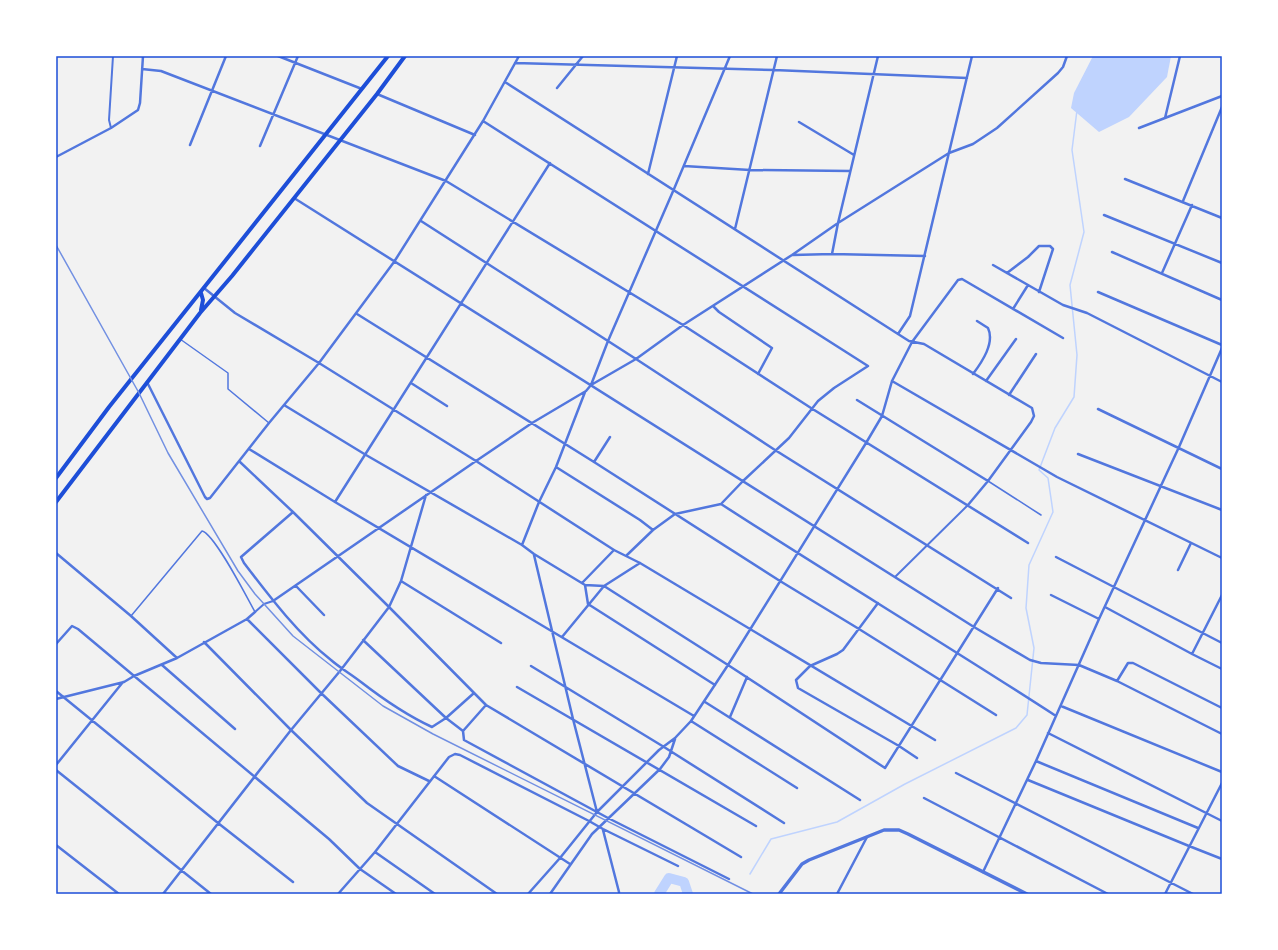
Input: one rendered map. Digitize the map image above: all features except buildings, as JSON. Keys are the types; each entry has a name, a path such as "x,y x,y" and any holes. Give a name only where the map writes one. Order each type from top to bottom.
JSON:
{"main road":[{"path":"56,478 109,407 388,56"},
{"path":"56,502 200,312 232,276 377,94 405,56"},
{"path":"200,312 203,300 201,293"}],"street":[{"path":"111,128 109,120 113,56"},
{"path":"56,157 111,128 138,110 140,107 143,56"},
{"path":"190,145 226,56"},
{"path":"278,56 362,89"},
{"path":"260,146 298,56"},
{"path":"147,382 202,490 208,499 210,498 240,462 269,423 319,363 357,314 394,262 484,121 519,56"},
{"path":"557,88 583,56"},
{"path":"648,174 677,56"},
{"path":"522,545 539,502 556,467 586,391 590,385 730,56"},
{"path":"735,229 777,56"},
{"path":"832,254 850,171 878,56"},
{"path":"898,334 910,316 972,56"},
{"path":"590,385 636,358 683,325 949,152 973,144 997,128 1058,74 1068,56"},
{"path":"1164,118 1180,56"},
{"path":"515,63 724,70 774,70 966,78"},
{"path":"142,69 161,70 446,181 683,325 866,443 1028,543"},
{"path":"505,82 648,174 674,189 906,340 924,344 1032,408 1034,416 1031,422 988,481 968,505 895,577"},
{"path":"377,94 475,135"},
{"path":"1139,128 1222,96"},
{"path":"1183,201 1222,107"},
{"path":"484,121 868,366 834,388 811,408 796,430 721,504 675,514 653,530 627,555"},
{"path":"799,122 854,155"},
{"path":"336,502 426,357 487,264 550,163"},
{"path":"684,166 750,170 850,171"},
{"path":"1125,179 1183,201 1222,218"},
{"path":"294,198 974,627 1036,662 1079,665 1117,681 1222,734"},
{"path":"1162,273 1192,205"},
{"path":"1104,215 1222,263"},
{"path":"421,221 636,358 775,450 998,588 1011,598"},
{"path":"1007,273 1028,257 1039,246 1050,246 1053,249 1039,292"},
{"path":"1112,252 1222,300"},
{"path":"792,255 832,254 925,256"},
{"path":"993,265 1063,305 1087,313 1222,382"},
{"path":"528,894 560,858 597,812 675,738 691,721 705,702 882,416 892,381 912,342 958,280 962,279 1063,338"},
{"path":"1013,309 1028,285"},
{"path":"204,288 235,313 319,363 476,461 614,550 627,555 935,740"},
{"path":"1098,292 1222,344"},
{"path":"712,306 772,348 758,374"},
{"path":"357,314 594,462 780,581 996,715"},
{"path":"974,374 981,364 987,350 990,335 988,328 977,321"},
{"path":"986,381 1016,339"},
{"path":"983,872 1028,780 1099,619 1179,447 1222,348"},
{"path":"1009,394 1036,354"},
{"path":"892,381 1057,477 1222,558"},
{"path":"411,383 448,406"},
{"path":"56,699 124,682 134,676 177,658 247,619 264,604 273,601 296,586 532,423 586,391"},
{"path":"858,400 988,481"},
{"path":"284,405 366,455 522,545 534,554 584,584 604,586 747,677 885,768 998,588"},
{"path":"1098,409 1222,469"},
{"path":"594,462 610,437"},
{"path":"249,449 694,716"},
{"path":"1078,454 1222,510"},
{"path":"240,462 294,512 486,705 584,762 741,857"},
{"path":"556,467 640,520 653,530"},
{"path":"163,894 218,822 389,607 401,581 426,495"},
{"path":"721,504 798,554 958,652 1056,716"},
{"path":"294,512 241,557 273,601 302,633 331,660 379,696 411,717 432,727 446,718 474,693"},
{"path":"1178,570 1191,543"},
{"path":"584,584 614,550"},
{"path":"56,553 131,616 177,658"},
{"path":"534,554 573,719 597,812"},
{"path":"1056,557 1222,643"},
{"path":"562,637 604,586 640,563"},
{"path":"401,581 501,643"},
{"path":"584,584 588,604 715,685"},
{"path":"296,586 324,615"},
{"path":"1051,595 1099,619"},
{"path":"1192,654 1222,595"},
{"path":"878,603 843,650 810,666 796,680 798,688 899,746 917,758"},
{"path":"1105,607 1192,654 1222,668"},
{"path":"247,619 398,766 429,781"},
{"path":"56,644 72,626 78,629 329,839 360,869 396,894"},
{"path":"363,640 446,718 463,731 464,740 608,818 729,878"},
{"path":"204,642 367,804 496,894"},
{"path":"1117,681 1128,663 1133,663 1222,708"},
{"path":"162,664 235,729"},
{"path":"531,666 664,747 784,823"},
{"path":"730,717 747,677"},
{"path":"56,765 91,720 124,682"},
{"path":"517,687 756,826"},
{"path":"56,692 293,882"},
{"path":"705,702 860,800"},
{"path":"463,731 486,705"},
{"path":"1061,706 1222,772"},
{"path":"691,721 797,788"},
{"path":"1048,733 1222,821"},
{"path":"550,894 570,864 599,827 660,769 669,758 675,738"},
{"path":"341,893 375,852 429,781 449,757 455,754 460,755 678,866"},
{"path":"1036,761 1198,828"},
{"path":"56,770 211,894"},
{"path":"956,773 1194,894"},
{"path":"434,776 570,864"},
{"path":"1028,780 1222,858"},
{"path":"1165,894 1222,783"},
{"path":"924,798 1108,894"},
{"path":"603,829 619,892"},
{"path":"779,894 802,864 884,830 899,830 1027,894"},
{"path":"837,894 868,836"},
{"path":"56,845 119,894"},
{"path":"375,852 435,894"}],"lane":[{"path":"180,338 228,373 228,389 269,423"},
{"path":"988,481 1041,515"},
{"path":"131,616 202,531 206,532 215,542 255,612"}],"water":[{"path":"1093,56 1171,56 1167,77 1129,117 1099,132 1071,108 1074,93"}],"waterway":[{"path":"750,874 771,839 837,822 905,784 1016,728 1027,715 1034,648 1026,608 1029,565 1053,512 1048,478 1039,470 1055,428 1074,397 1077,355 1070,285 1084,232 1072,150 1077,110"},
{"path":"659,894 669,878 684,882 688,894"}],"railway":[{"path":"56,245 139,393 168,453 238,571 255,594 293,636 383,706 433,734 753,894"}]}
